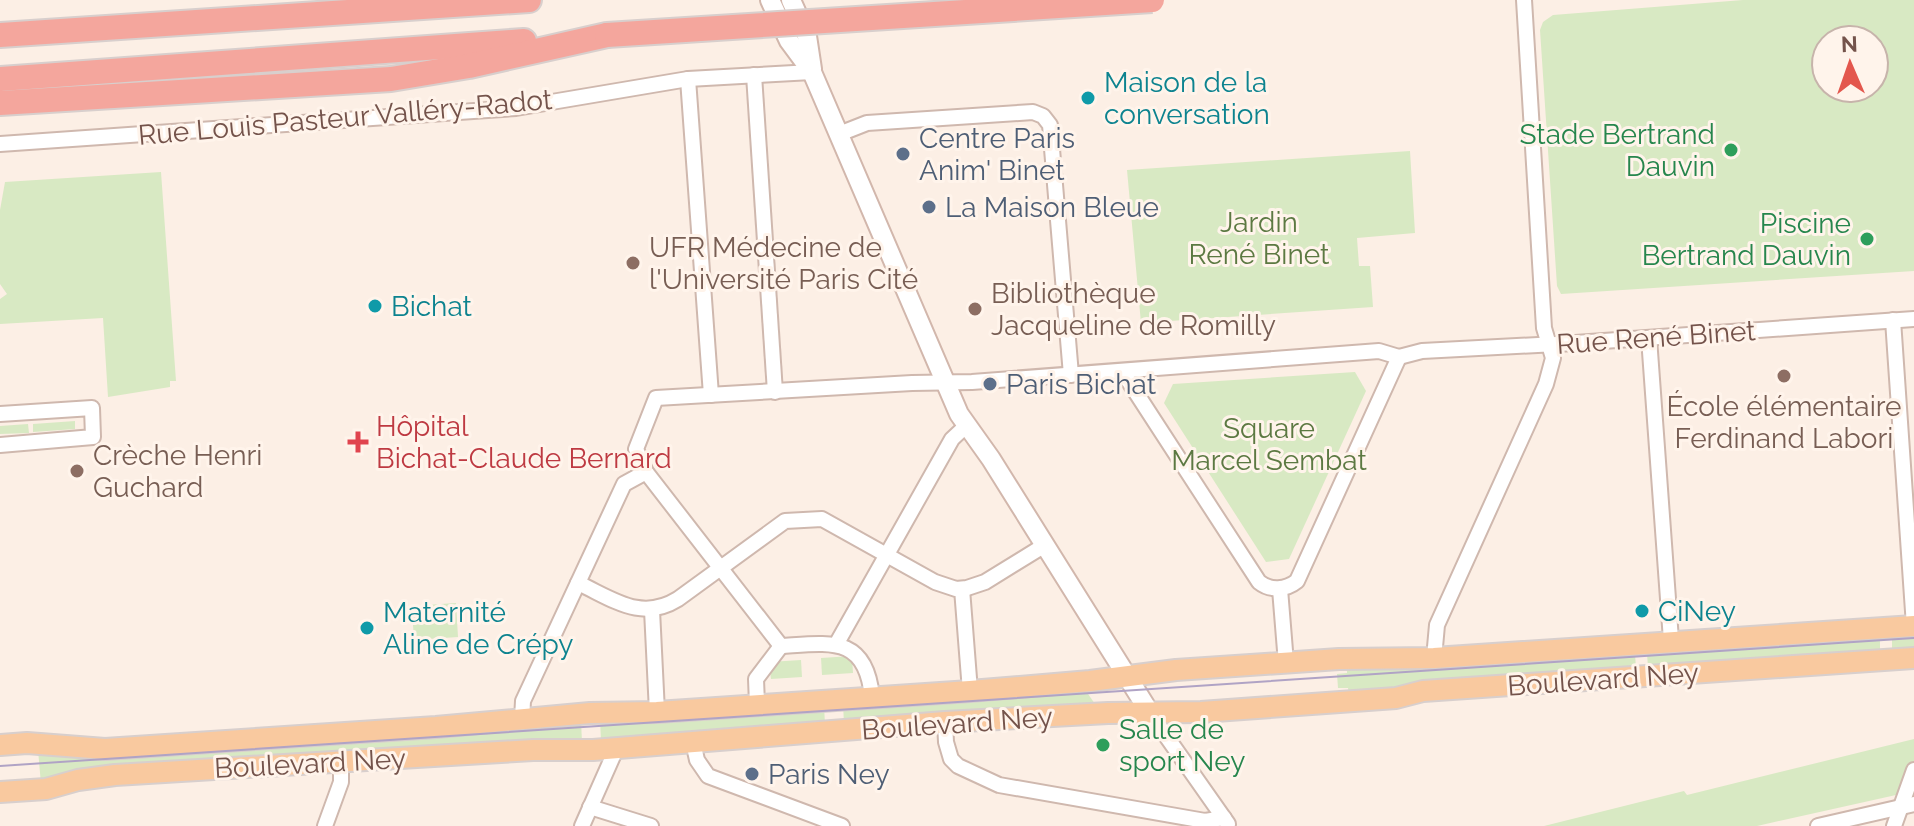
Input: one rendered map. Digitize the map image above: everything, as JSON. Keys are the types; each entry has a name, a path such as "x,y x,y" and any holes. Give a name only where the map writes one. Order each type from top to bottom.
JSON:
{"highway":[{"path":"0,35 529,0"},
{"path":"0,79 1152,0"},
{"path":"0,103 391,79 607,35"}],"main road":[{"name":"Boulevard Ney","path":"0,745 27,743 105,749 590,713 657,712 970,691 1368,657 1434,658 1914,626"},
{"name":"Boulevard Ney","path":"0,792 46,789 100,776 617,747 945,722 1201,712 1396,698 1423,691 1914,658"}],"street":[{"path":"770,0 789,41 812,72 959,414 1150,713 1226,822"},
{"path":"791,0 807,36 812,72"},
{"path":"1434,658 1437,625 1546,384 1553,358 1544,328 1524,0"},
{"name":"Rue Louis Pasteur Valléry-Radot","path":"0,144 516,108 688,79 812,72"},
{"path":"754,75 775,392"},
{"path":"688,79 711,395"},
{"path":"839,134 867,123 1033,112 1048,121 1071,375"},
{"name":"Rue René Binet","path":"1122,371 1379,351 1399,357 1422,351 1914,319"},
{"path":"1893,320 1914,626"},
{"path":"1649,338 1671,640"},
{"path":"781,646 646,472 636,449 656,398 1122,371 1259,582 1265,587 1280,589 1297,581 1399,357"},
{"path":"0,414 92,408 93,437 0,445"},
{"path":"837,643 952,439 967,425"},
{"path":"522,719 523,701 624,484 646,472"},
{"path":"578,583 634,608 652,610 670,604 785,521 822,519 945,586 962,589 985,582 1045,545"},
{"path":"962,589 970,691"},
{"path":"1280,589 1286,663"},
{"path":"652,610 657,712"},
{"path":"757,704 756,679 781,646 837,643 853,652 870,673 872,697"},
{"path":"945,722 951,759 958,766 999,785 1226,822"},
{"path":"693,742 697,760 708,776 842,826"},
{"path":"582,826 617,747"},
{"path":"325,826 341,782 341,762"},
{"path":"1894,826 1906,802 1914,770"},
{"path":"1818,826 1906,802"},
{"path":"590,807 651,826"}],"green space":[{"name":"Stade Bertrand Dauvin","path":"1743,0 1914,0 1914,271 1561,294 1557,286 1540,30 1543,22 1553,15"},
{"name":"Jardin René Binet","path":"1410,151 1415,233 1357,238 1359,266 1370,266 1373,307 1141,323 1127,170"},
{"path":"161,172 176,381 170,381 170,387 108,397 103,318 0,324 0,299 7,294 0,284 0,210 5,182"},
{"name":"Square Marcel Sembat","path":"1355,372 1366,391 1289,559 1266,562 1164,403 1173,384"},
{"path":"75,421 75,429 33,432 33,424"},
{"path":"28,424 29,433 0,434 0,426"},
{"path":"456,603 458,637 414,640 412,610 426,609 426,605"},
{"path":"1914,633 1914,650 1892,650 1892,637"},
{"path":"1880,638 1880,652 1648,667 1647,654 1654,652"},
{"path":"1635,654 1636,668 1417,683 1349,695 1348,688 1338,688 1337,674 1347,673 1347,666"},
{"path":"852,656 853,673 822,675 821,658"},
{"path":"801,660 802,677 771,679 769,662"},
{"path":"1086,691 1095,704 844,724 843,704"},
{"path":"824,705 825,725 634,736 601,741 600,719"},
{"path":"581,721 582,742 41,784 38,750"},
{"path":"1914,739 1914,791 1757,826 1544,826 1684,791 1687,795"}],"tram line":[{"path":"0,766 1914,638"}],"place":[{"name":"Maison de la conversation","path":"1088,98"},
{"name":"Stade Bertrand Dauvin","path":"1731,150"},
{"name":"Centre Paris Anim' Binet","path":"903,154"},
{"name":"La Maison Bleue","path":"929,207"},
{"name":"Piscine Bertrand Dauvin","path":"1867,239"},
{"name":"UFR Médecine de l'Université Paris Cité","path":"633,263"},
{"name":"Bichat","path":"375,306"},
{"name":"Bibliothèque Jacqueline de Romilly","path":"975,309"},
{"name":"École élémentaire Ferdinand Labori","path":"1784,376"},
{"name":"Paris Bichat","path":"990,384"},
{"name":"Hôpital Bichat-Claude Bernard","path":"358,442"},
{"name":"Crèche Henri Guchard","path":"77,471"},
{"name":"CiNey","path":"1642,611"},
{"name":"Maternité Aline de Crépy","path":"367,628"},
{"name":"Salle de sport Ney","path":"1103,745"},
{"name":"Paris Ney","path":"752,774"}]}
